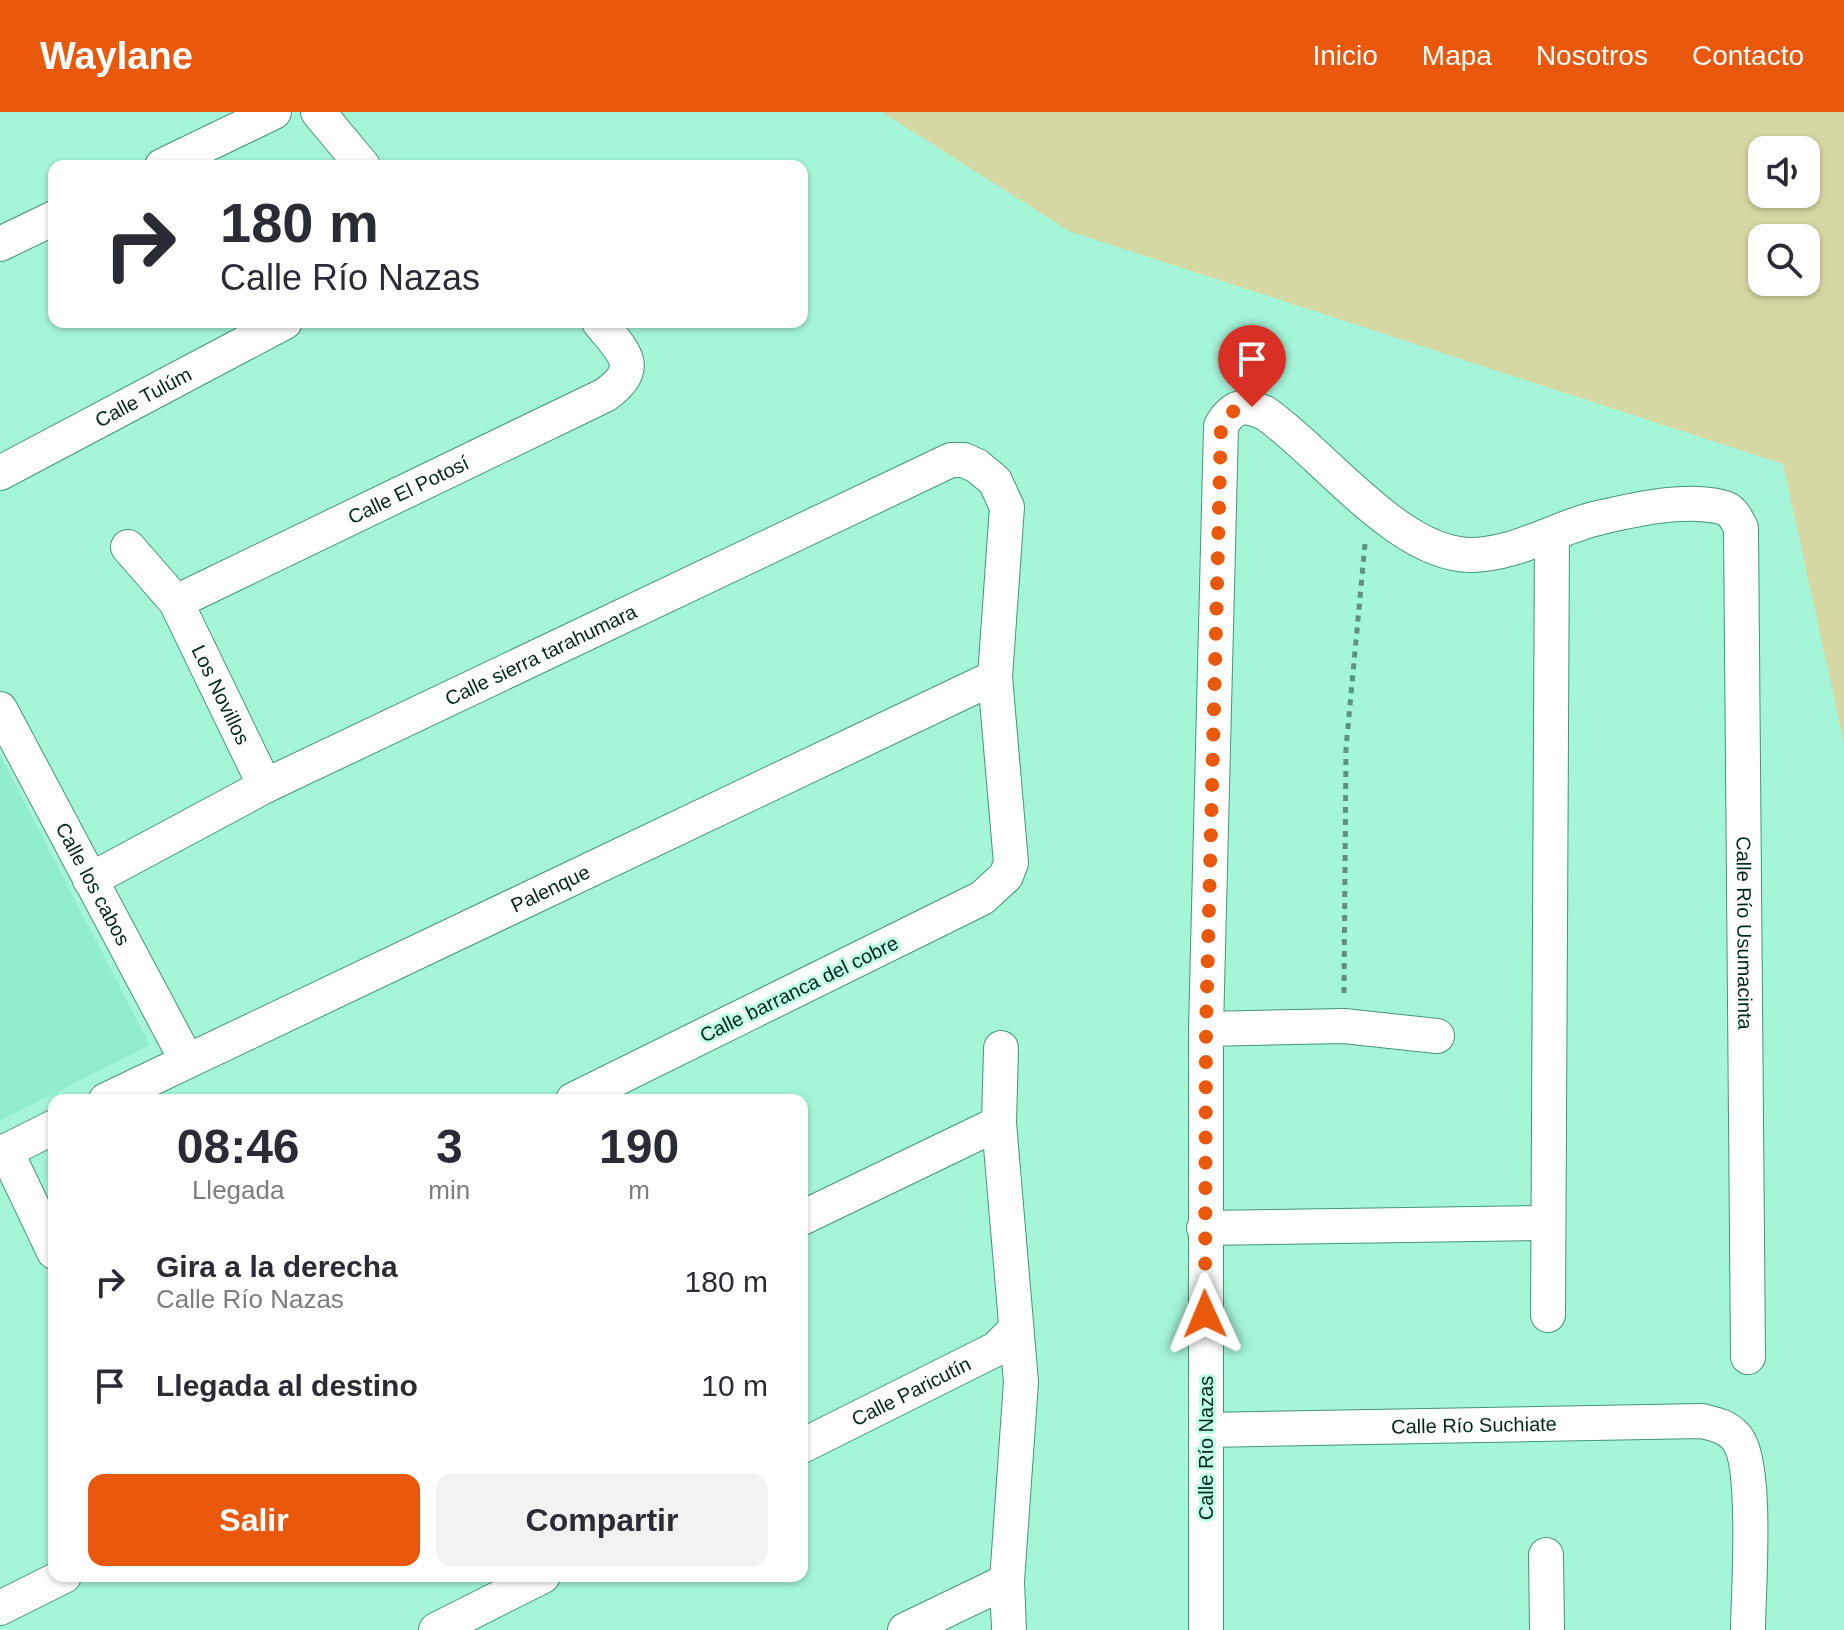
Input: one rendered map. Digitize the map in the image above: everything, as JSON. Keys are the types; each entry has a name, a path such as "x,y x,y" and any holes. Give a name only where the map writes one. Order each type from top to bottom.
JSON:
{"street":[{"path":"174,160 274,112"},
{"path":"318,112 358,160"},
{"path":"0,244 48,221"},
{"name":"Calle Tulúm","path":"0,473 274,328"},
{"name":"Calle El Potosí","path":"176,602 605,395 626,376 628,365 626,355 604,328"},
{"name":"Calle Río Nazas","path":"1206,1630 1206,1029 1221,426 1236,408 1252,407 1277,422 1369,502"},
{"name":"Calle sierra tarahumara","path":"90,880 265,786 951,460 964,460 977,466 995,481 1007,507 995,677"},
{"path":"1369,502 1405,531 1445,553 1506,551 1552,536 1548,1315"},
{"name":"Calle Río Usumacinta","path":"1552,536 1591,520 1640,509 1685,506 1721,507 1730,511 1741,528 1748,1357"},
{"name":"Los Novillos","path":"128,547 176,602 265,786"},
{"name":"Calle barranca del cobre","path":"585,1094 982,898 1006,876 1011,863 995,677"},
{"name":"Palenque","path":"118,1094 995,677"},
{"name":"Calle los cabos","path":"0,709 186,1059"},
{"path":"1206,1029 1344,1026 1437,1036"},
{"path":"1001,1048 999,1123 1018,1313 1015,1330 1021,1382 1007,1581 1009,1630"},
{"path":"808,1215 999,1123"},
{"path":"48,1130 3,1152 48,1240"},
{"path":"1204,1228 1548,1223"},
{"name":"Calle Paricutín","path":"808,1443 996,1349 1015,1330"},
{"name":"Calle Río Suchiate","path":"1206,1430 1702,1421 1719,1425 1737,1437 1750,1469 1748,1630"},
{"path":"1546,1555 1547,1630"},
{"path":"905,1630 1007,1581"},
{"path":"0,1608 52,1582"},
{"path":"436,1630 531,1582"},
{"path":"0,1622 4,1630"}],"path":[{"path":"1344,1026 1346,748 1369,502"}],"shaded area":[{"path":"882,112 1844,112 1844,743 1783,464 1069,231"},
{"path":"0,755 150,1045 0,1121"}],"route":[{"path":"1205,1314 1206,1029 1221,426 1227,415 1236,408 1245,405 1252,407"}]}
